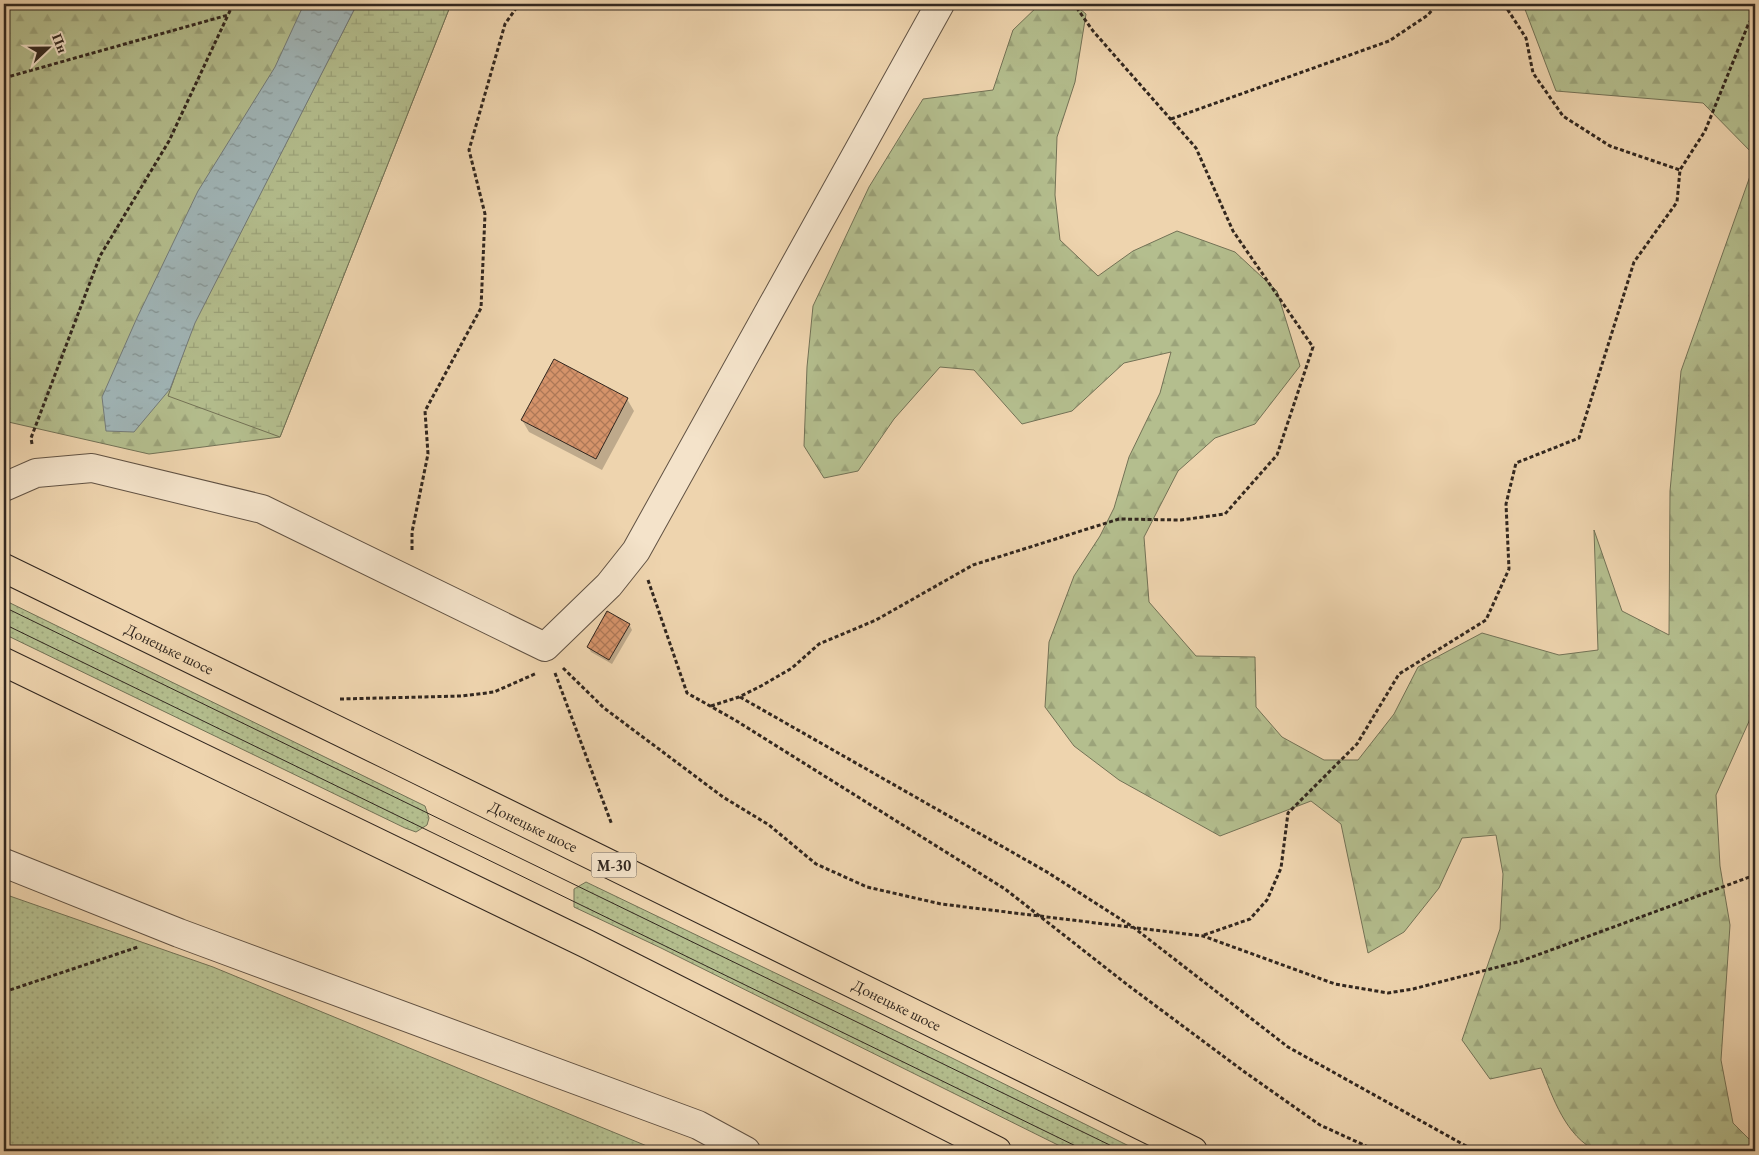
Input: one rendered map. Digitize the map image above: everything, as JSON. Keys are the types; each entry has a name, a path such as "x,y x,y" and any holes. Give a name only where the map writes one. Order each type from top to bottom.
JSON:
{"highway":[{"name":"Донецьке шосе","path":"4,568 274,701 611,863 1193,1151"},
{"path":"4,662 578,940 998,1151"}],"lane":[{"path":"4,487 36,473 92,468 262,509 545,647 609,585 636,552 940,4"},
{"path":"4,863 179,933 698,1125 746,1151"}],"path":[{"path":"36,473 31,438 100,256 169,141 233,4"},
{"path":"411,581 412,532 428,454 425,411 481,308 485,214 469,150 505,24 519,4"},
{"path":"711,706 740,697 792,668 819,644 876,620 973,565 1119,520 1181,520 1225,514 1277,455 1314,347 1233,231 1196,148 1094,31 1074,4"},
{"path":"1171,119 1389,41 1428,14 1437,4"},
{"path":"1504,4 1526,38 1533,73 1563,116 1610,146 1680,170"},
{"path":"1203,936 1250,920 1267,900 1281,868 1288,813 1357,744 1399,674 1486,620 1509,569 1506,504 1516,462 1579,438 1634,262 1677,202 1680,170 1705,132 1748,25 1755,14"},
{"path":"4,78 228,15"},
{"path":"636,552 656,600 687,693 711,706 1005,889 1129,986 1320,1125 1377,1151"},
{"path":"545,647 560,666 604,708 723,797 770,825 816,864 867,887 941,904 1203,936 1335,984 1388,993 1413,989 1521,961 1755,875"},
{"path":"338,699 462,696 494,692 536,674 545,647"},
{"path":"545,647 612,825"},
{"path":"740,697 1047,872 1133,926 1288,1047 1475,1151"},
{"path":"4,992 179,933"}],"green space":[{"path":"4,4 451,4 280,437 149,454 4,421"},
{"path":"357,4 451,4 280,437 168,396 194,323"},
{"path":"1040,4 1074,4 1086,14 1075,82 1057,137 1055,195 1060,240 1098,276 1133,251 1177,231 1235,252 1277,291 1300,366 1255,424 1215,438 1178,471 1144,537 1149,602 1196,656 1255,657 1256,707 1282,737 1324,760 1358,760 1394,714 1418,667 1482,633 1559,655 1598,650 1594,530 1622,611 1669,635 1670,491 1681,371 1755,162 1755,708 1716,795 1720,866 1730,925 1721,1060 1733,1123 1755,1145 1755,1151 1597,1151 1586,1145 1577,1136 1562,1116 1541,1068 1490,1079 1462,1040 1500,929 1503,874 1496,835 1462,838 1439,888 1404,932 1368,953 1341,824 1311,801 1220,836 1119,780 1074,746 1045,707 1049,642 1074,576 1100,536 1114,508 1129,457 1160,393 1171,352 1124,363 1072,411 1022,424 974,370 940,367 894,419 858,471 824,478 804,446 807,367 813,306 869,187 923,99 993,90 1013,30"},
{"path":"1523,4 1755,4 1755,156 1703,103 1556,91"},
{"path":"4,600 425,806 429,818 427,825 416,832 405,828 4,634"},
{"path":"586,882 950,1057 1139,1151 1070,1151 661,948 574,907 574,889"},
{"path":"4,894 213,967 659,1151 4,1151"}],"water":[{"path":"304,4 357,4 195,323 170,389 134,432 106,431 102,397 136,320 198,191 275,67"}],"building":[{"path":"554,359 628,398 596,459 521,420"},
{"path":"607,611 630,624 609,660 587,647"}],"tram line":[{"path":"4,607 1122,1151"},
{"path":"4,624 1086,1151"}]}
